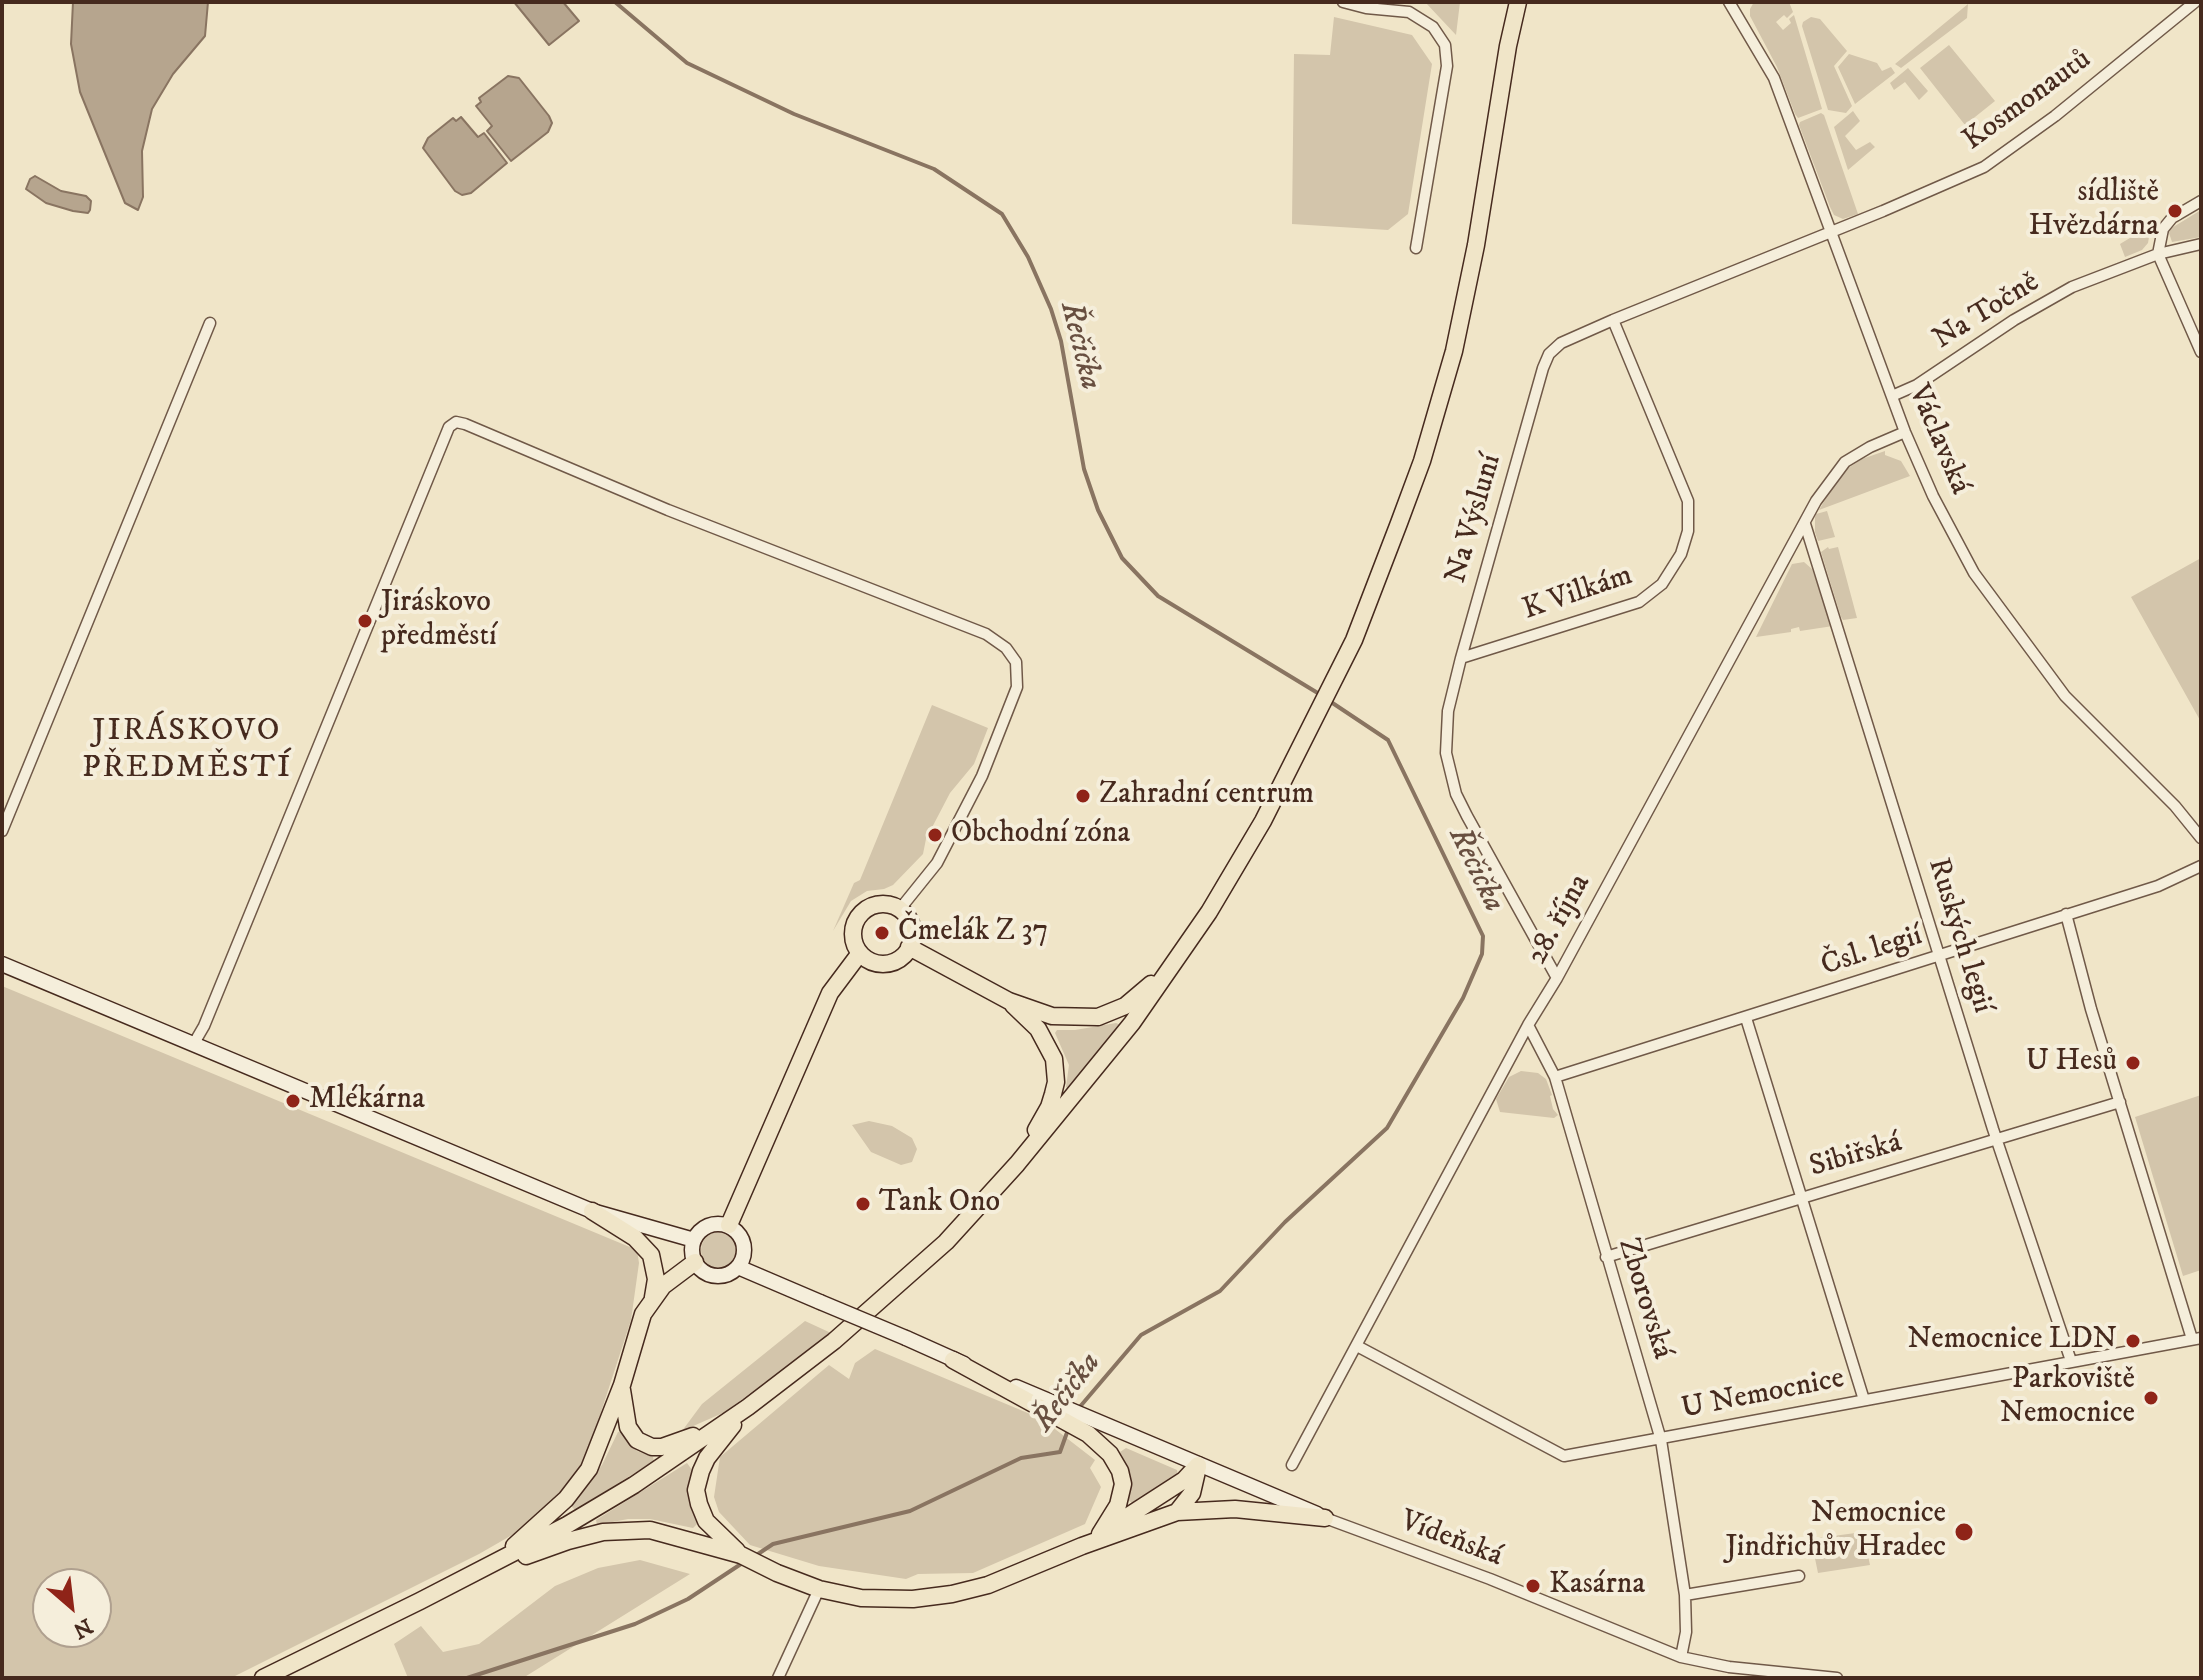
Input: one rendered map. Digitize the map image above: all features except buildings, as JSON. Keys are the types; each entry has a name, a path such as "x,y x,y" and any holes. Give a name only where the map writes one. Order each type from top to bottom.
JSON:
{"main road":[{"path":"1508,46 1509,2"},
{"path":"263,1678 490,1566 634,1485 748,1407 834,1341 919,1267 1017,1164 1132,1023 1182,951 1263,821 1354,640 1399,523 1422,461 1454,351 1476,245 1518,2"},
{"path":"881,904 900,909 911,924 909,947 901,957 875,963 860,953 853,936 857,918 864,910 881,904"},
{"path":"909,947 1009,1001 1052,1016 1098,1017 1138,997 1182,951"},
{"path":"729,1225 824,1005 860,953"},
{"path":"2,964 592,1211 694,1240"},
{"path":"1009,1001 1046,1039 1056,1069 1049,1107 1017,1164"},
{"path":"592,1211 635,1238 651,1255 656,1279 653,1297"},
{"path":"720,1223 729,1225 744,1244 743,1260 738,1267 719,1276 705,1272 692,1255 694,1240 704,1227 720,1223"},
{"path":"490,1566 566,1499 581,1481 597,1455 643,1314 663,1286 695,1262"},
{"path":"738,1267 1325,1518"},
{"path":"953,1360 1088,1434 1110,1454 1120,1471 1123,1484 1114,1513 1100,1534"},
{"path":"622,1385 628,1427 644,1444 673,1445 721,1426"},
{"path":"741,1555 706,1521 696,1490 701,1471 713,1449 748,1407"},
{"path":"1177,1512 1192,1493 1198,1465"},
{"path":"1082,1546 1184,1480 1198,1465"},
{"path":"490,1566 577,1538 633,1529 664,1532 741,1555 819,1589 861,1598 894,1600 952,1594 1004,1580 1082,1546 1177,1512 1235,1509 1325,1518"}],"street":[{"path":"1343,2 1366,8 1409,12 1433,27 1445,45 1447,66 1416,248"},
{"name":"Václavská","path":"1729,2 1774,78 1905,432 1974,573 2065,696 2175,806 2201,838"},
{"name":"Kosmonautů","path":"1830,233 1984,167 2055,116 2195,2"},
{"path":"2201,201 2172,218 2163,229 2158,254 2201,352"},
{"name":"Na Výsluní","path":"1557,978 1467,816 1450,774 1446,729 1461,658 1545,362 1553,348 1561,343 1830,233"},
{"name":"Na Točně","path":"1892,396 1917,385 2014,320 2072,287 2158,254 2201,244"},
{"name":"K Vilkám","path":"1461,658 1639,602 1662,584 1681,554 1688,531 1688,501 1613,320"},
{"path":"2,831 210,323"},
{"path":"193,1045 215,999 449,427 456,422 668,510 986,634 1006,648 1016,662 1017,687 982,776 937,863 900,909"},
{"name":"28. října","path":"1292,1465 1528,1025 1557,978 1826,485 1845,462 1905,432"},
{"name":"Ruských legií","path":"1805,524 1997,1141 2071,1361"},
{"name":"Čsl. legií","path":"1555,1077 2158,886 2201,866"},
{"path":"2066,914 2120,1102 2196,1338"},
{"path":"1746,1018 1864,1400"},
{"name":"Zborovská","path":"1528,1025 1555,1077 1661,1440 1685,1595 1686,1632 1681,1657"},
{"name":"Sibiřská","path":"1606,1257 2120,1102"},
{"name":"U Nemocnice","path":"1357,1346 1564,1456 2196,1338"},
{"name":"Vídeňská","path":"1325,1518 1490,1579 1681,1657 1729,1667 1837,1678"},
{"path":"1685,1595 1799,1576"},
{"path":"778,1678 819,1589"}],"shaded area":[{"path":"73,2 208,2 205,36 173,74 152,109 142,151 143,197 138,210 125,203 80,92 71,44"},
{"path":"514,2 563,2 579,21 549,45"},
{"path":"1425,2 1460,2 1456,35"},
{"path":"1754,2 1789,2 1793,12 1776,22 1783,30 1794,15 1822,109 1798,118 1795,114 1777,67 1750,16"},
{"path":"1968,4 1967,18 1901,68 1895,64"},
{"path":"1334,17 1412,35 1432,64 1408,214 1388,230 1292,224 1294,54 1330,55"},
{"path":"1811,17 1820,19 1847,51 1834,66 1852,106 1846,113 1828,110 1802,26"},
{"path":"1949,45 1995,101 1965,125 1920,68"},
{"path":"1849,54 1877,63 1882,71 1891,67 1895,73 1855,104 1838,67"},
{"path":"1908,68 1928,91 1919,100 1905,82 1894,90 1890,83"},
{"path":"508,76 519,78 552,123 548,132 511,161 487,131 492,126 476,106 481,102 479,98"},
{"path":"1853,111 1860,121 1845,136 1856,150 1870,142 1875,147 1848,170 1834,127"},
{"path":"1821,113 1858,214 1843,219 1834,215 1830,207 1799,125"},
{"path":"461,117 478,137 484,133 507,163 471,193 462,195 455,191 423,148 428,138 453,118 456,121"},
{"path":"35,176 61,191 86,196 91,201 90,210 88,213 73,211 46,203 26,189 30,179"},
{"path":"2201,210 2201,237 2172,242 2170,229"},
{"path":"2148,227 2148,243 2142,250 2125,257 2120,244"},
{"path":"1885,451 1885,455 1901,461 1910,476 1819,510 1847,469 1862,459"},
{"path":"1827,511 1835,537 1818,541 1815,517"},
{"path":"1828,547 1838,547 1857,618 1843,620 1841,617 1821,552"},
{"path":"2201,558 2201,722 2131,597"},
{"path":"1804,562 1812,569 1833,626 1800,631 1799,627 1791,629 1791,632 1756,637 1792,564"},
{"path":"932,705 988,728 974,764 950,793 926,839 923,854 893,885 867,891 851,901 833,931 854,883 860,880"},
{"path":"2,986 637,1250 639,1263 631,1320 586,1458 558,1497 519,1531 479,1554 231,1678 2,1678"},
{"path":"1121,1025 1069,1090 1066,1087 1069,1065 1055,1033 1057,1030"},
{"path":"1521,1071 1538,1073 1546,1079 1553,1109 1558,1115 1554,1118 1500,1112 1496,1099 1509,1077"},
{"path":"2201,1095 2201,1270 2183,1276 2135,1117"},
{"path":"869,1121 892,1126 912,1138 917,1149 912,1162 901,1165 871,1152 852,1125"},
{"path":"719,1232 732,1237 737,1250 732,1263 719,1268 706,1263 701,1250 706,1237"},
{"path":"805,1321 831,1333 725,1412 682,1431 702,1404"},
{"path":"875,1349 1042,1419 1095,1460 1090,1468 1101,1487 1085,1524 973,1573 918,1574 906,1579 819,1566 750,1545 719,1512 714,1497 720,1457 829,1365 849,1379 855,1363"},
{"path":"618,1432 637,1451 653,1457 654,1461 575,1510 571,1506 602,1465"},
{"path":"1126,1448 1177,1470 1178,1477 1135,1505 1128,1500 1129,1475 1120,1452"},
{"path":"687,1463 692,1470 691,1507 698,1523 693,1528 650,1519 628,1519 597,1525 596,1520"},
{"path":"1863,1532 1870,1565 1818,1573 1811,1539"},
{"path":"640,1560 690,1574 523,1678 408,1678 394,1644 421,1626 443,1652 479,1644 555,1586 598,1568"}],"waterway":[{"name":"Řečička","path":"615,2 687,63 794,114 934,169 1002,214 1028,257 1051,309 1061,341 1084,469 1098,510 1122,558 1158,596 1321,695"},
{"name":"Řečička","path":"1078,1409 1141,1335 1220,1291 1285,1222 1387,1128 1463,998 1482,954 1483,936 1388,740 1328,700"},
{"name":"Řečička","path":"755,1556 773,1544 910,1511 1021,1458 1060,1452 1069,1427"},
{"name":"Řečička","path":"467,1678 635,1624 688,1599 744,1562"}],"place":[{"name":"sídliště Hvězdárna","path":"2175,211"},
{"name":"Jiráskovo předměstí","path":"365,621"},
{"name":"Zahradní centrum","path":"1083,796"},
{"name":"Obchodní zóna","path":"935,835"},
{"name":"Čmelák Z 37","path":"882,933"},
{"name":"U Hesů","path":"2133,1063"},
{"name":"Mlékárna","path":"293,1101"},
{"name":"Tank Ono","path":"863,1204"},
{"name":"Nemocnice LDN","path":"2133,1341"},
{"name":"Parkoviště Nemocnice","path":"2151,1398"},
{"name":"Nemocnice Jindřichův Hradec","path":"1964,1532"},
{"name":"Kasárna","path":"1533,1586"}],"district":[{"name":"JIRÁSKOVO PŘEDMĚSTÍ","path":"187,750"}]}
